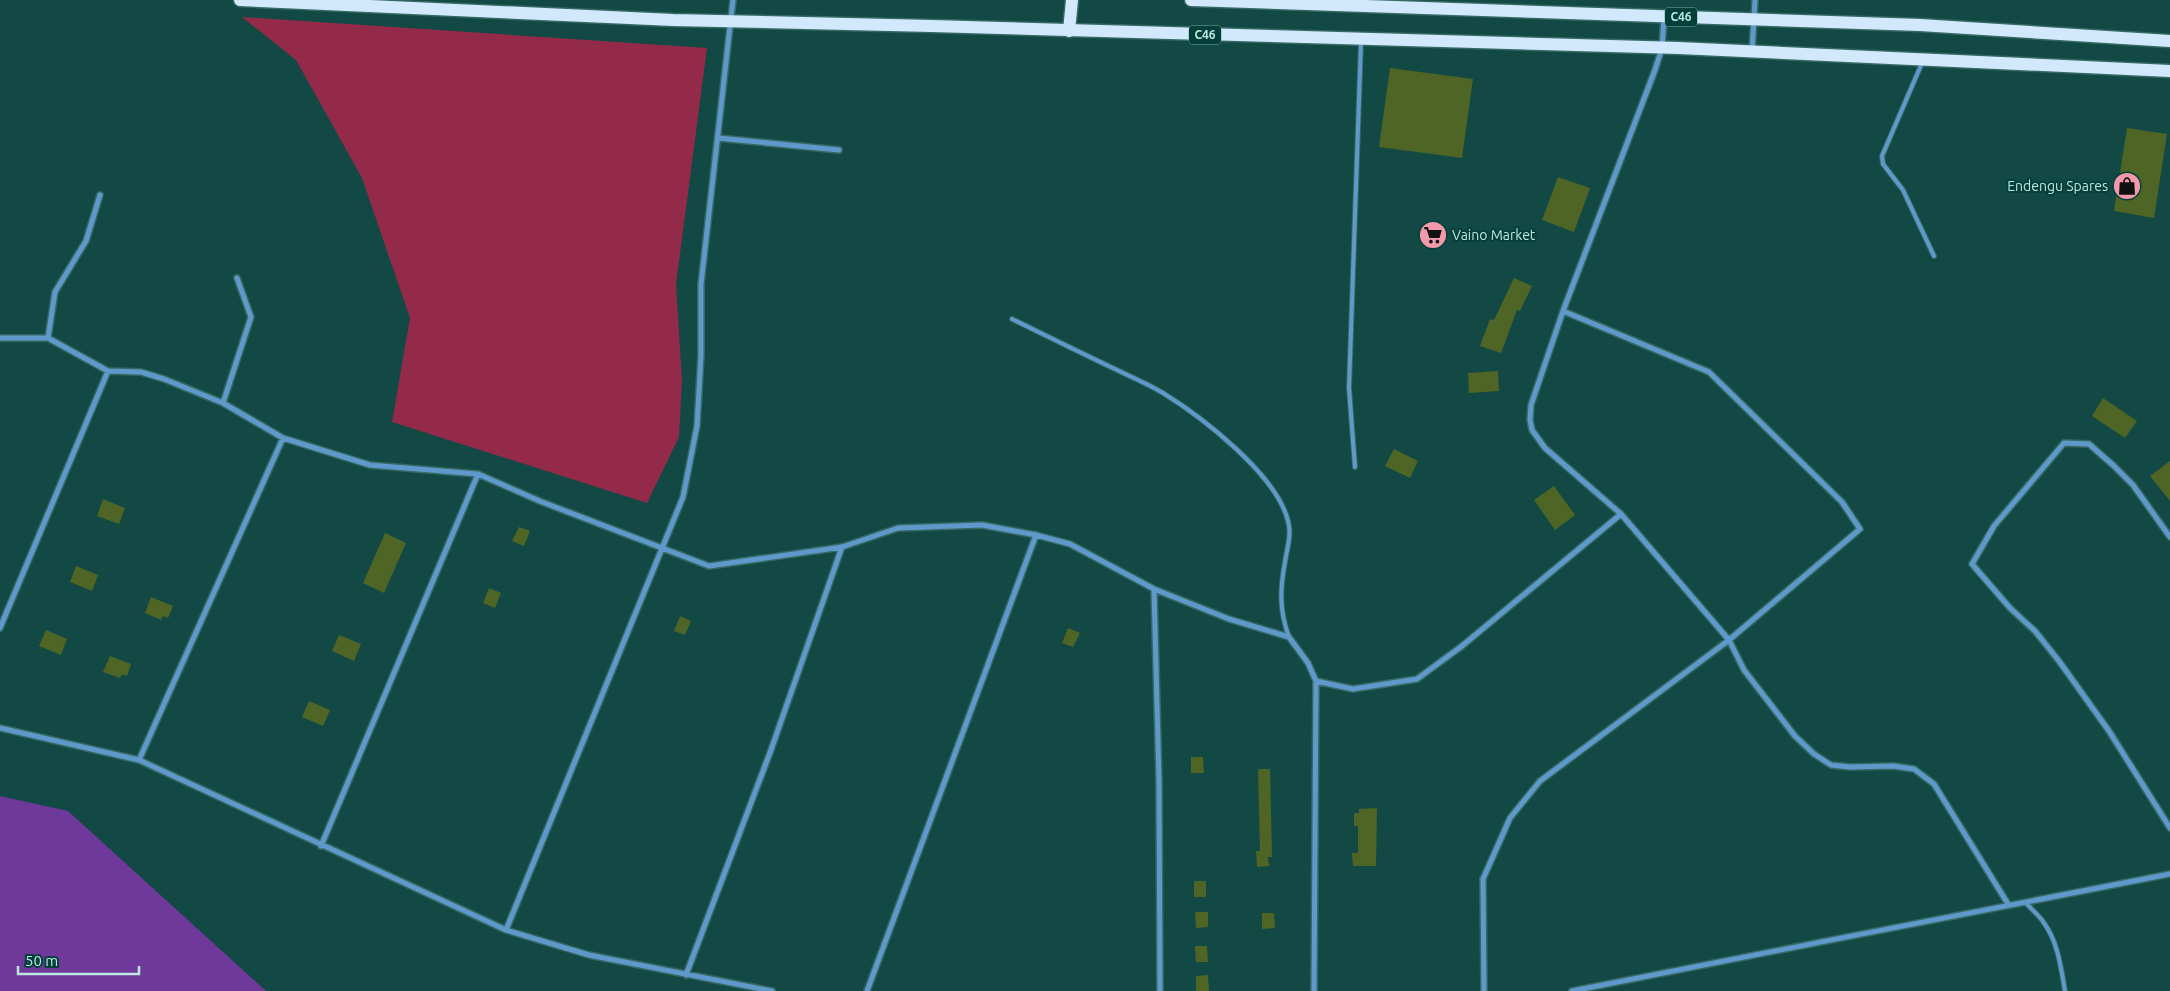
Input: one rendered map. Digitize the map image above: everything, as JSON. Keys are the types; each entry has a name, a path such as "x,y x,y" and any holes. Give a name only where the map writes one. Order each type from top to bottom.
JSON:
{"main road":[{"name":"C46","path":"240,0 673,20 1662,48 2170,71"},
{"path":"1069,31 1072,0"},
{"name":"C46","path":"1191,0 1920,25 2170,40"}],"street":[{"path":"506,930 683,497 697,426 701,355 701,284 733,0"},
{"path":"1752,52 1755,0"},
{"path":"1664,17 1662,48 1563,311 1531,405 1530,420 1532,430 1545,448 1621,514 1729,640 1744,670 1795,736 1814,754 1831,765 1850,767 1893,766 1914,769 1934,784 2008,904"},
{"path":"718,138 839,150"},
{"path":"48,338 55,292 86,240 100,195"},
{"path":"223,403 251,317 237,278"},
{"path":"1484,991 1483,879 1510,818 1540,781 1729,640 1860,529 1842,502 1709,372 1563,311"},
{"path":"0,338 48,338 108,371 141,372 164,379 223,403 283,438 370,465 478,474 542,502 709,566 842,546 898,528 982,525 1036,535 1070,544 1154,589 1229,619 1289,636 1308,663 1316,681 1314,991"},
{"path":"0,628 108,371"},
{"path":"139,760 283,438"},
{"path":"2170,537 2133,485 2114,466 2089,444 2064,443 1994,526 1972,564 2010,608 2035,631 2075,682 2109,731 2170,828"},
{"path":"322,846 478,474"},
{"path":"1316,681 1353,689 1418,679 1462,646 1621,514"},
{"path":"867,991 1036,535"},
{"path":"686,976 771,750 842,546"},
{"path":"1154,589 1159,781 1160,991"},
{"path":"0,728 139,760 506,930 589,955 686,976 772,991"},
{"path":"1572,991 1911,925 2008,904 2170,874"}],"lane":[{"path":"1355,467 1349,388 1361,39"},
{"path":"1923,59 1882,156 1883,164 1902,190 1934,256"},
{"path":"1012,319 1162,393 1209,427 1245,457 1267,480 1282,501 1288,522 1290,540 1281,587 1282,619 1289,636"},
{"path":"2025,902 2044,923 2053,941 2060,962 2065,991"}],"shaded area":[{"path":"242,17 707,48 676,284 682,380 679,437 647,503 392,422 410,318 362,178 296,60"},
{"path":"0,796 68,811 266,991 0,991"}],"building":[{"path":"1390,68 1473,79 1462,158 1379,147"},
{"path":"2127,128 2167,134 2154,218 2114,211"},
{"path":"1558,177 1590,188 1574,232 1542,220"},
{"path":"1514,278 1532,286 1520,311 1517,310 1501,353 1480,346 1490,319 1494,320"},
{"path":"1498,371 1499,391 1469,393 1468,373"},
{"path":"2103,398 2137,421 2125,438 2092,416"},
{"path":"1394,449 1418,461 1410,478 1385,466"},
{"path":"2170,461 2170,501 2150,476"},
{"path":"1554,486 1575,515 1555,530 1534,500"},
{"path":"103,499 125,508 119,524 97,516"},
{"path":"519,527 530,531 524,546 512,541"},
{"path":"385,533 406,543 384,593 363,583"},
{"path":"76,566 98,575 92,591 70,582"},
{"path":"489,588 501,593 495,608 483,603"},
{"path":"151,597 173,606 168,618 163,616 161,620 145,613"},
{"path":"680,616 691,621 685,635 674,631"},
{"path":"1068,628 1080,633 1073,647 1062,643"},
{"path":"46,630 67,639 61,655 39,646"},
{"path":"339,635 361,644 354,661 332,651"},
{"path":"110,656 131,664 127,676 122,674 120,678 103,672"},
{"path":"309,701 330,710 323,726 302,717"},
{"path":"1191,757 1203,757 1204,773 1191,773"},
{"path":"1258,769 1270,769 1272,857 1268,857 1269,866 1257,867 1256,851 1260,851"},
{"path":"1377,808 1376,866 1353,866 1352,853 1358,853 1358,826 1354,826 1354,813 1359,813 1359,809"},
{"path":"1194,881 1206,881 1206,897 1194,897"},
{"path":"1195,912 1208,912 1208,927 1196,928"},
{"path":"1262,913 1274,913 1275,928 1262,929"},
{"path":"1195,946 1207,946 1208,962 1196,962"},
{"path":"1208,975 1209,991 1196,991 1196,976"}],"place":[{"name":"Endengu Spares","path":"2127,186"},
{"name":"Vaino Market","path":"1433,235"}]}
